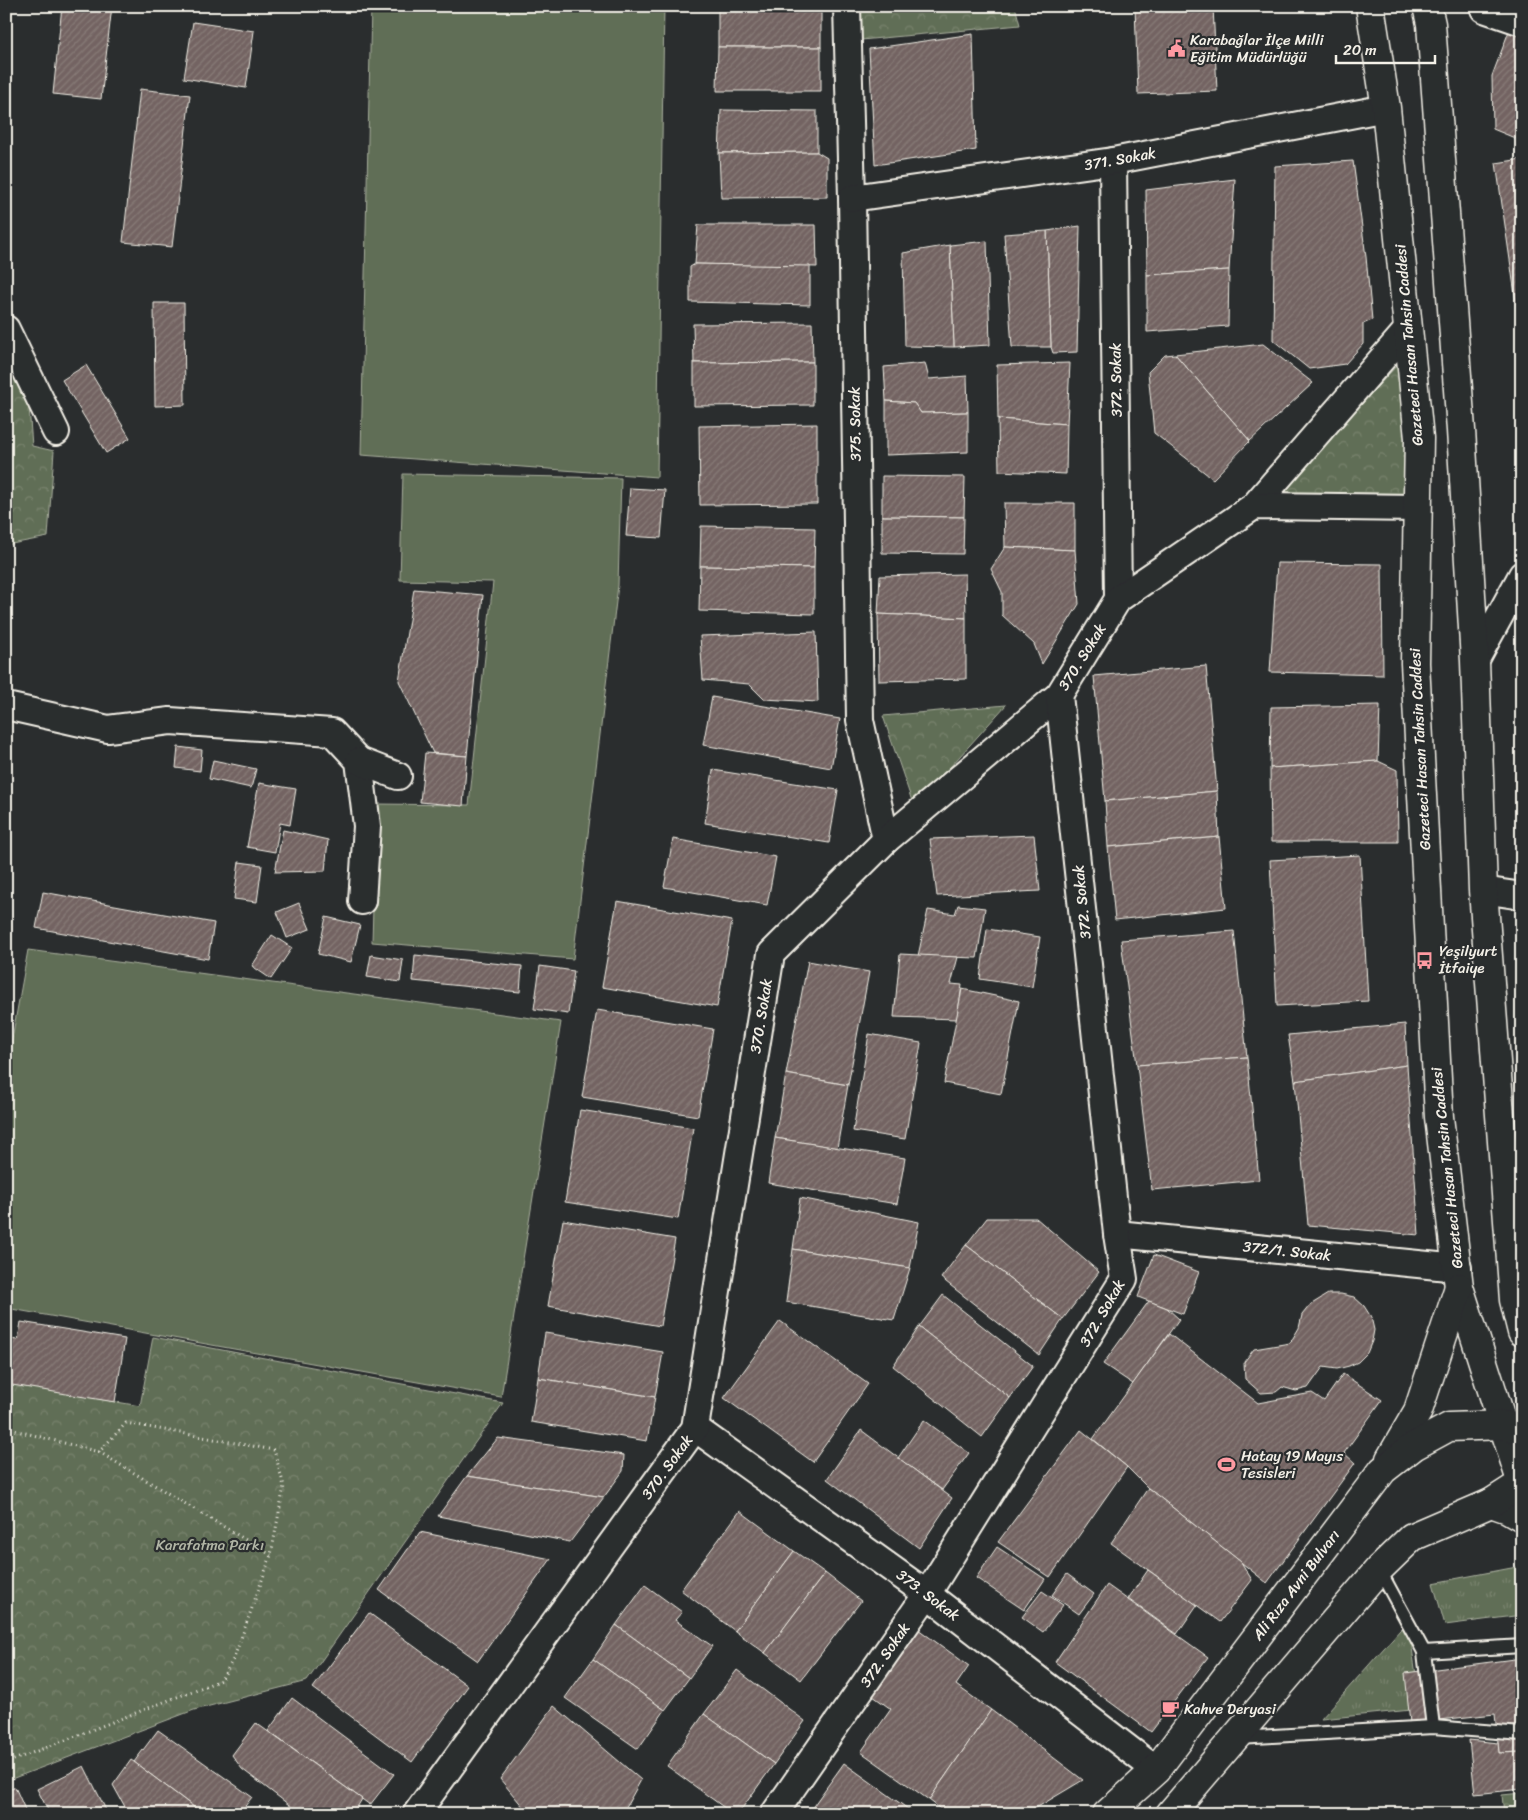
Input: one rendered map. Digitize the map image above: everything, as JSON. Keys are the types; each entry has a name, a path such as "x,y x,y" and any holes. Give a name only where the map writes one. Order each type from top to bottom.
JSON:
{"main road":[{"name":"Gazeteci Hasan Tahsin Caddesi","path":"1370,6 1386,108 1419,438 1415,663 1438,1117 1458,1277 1513,1428 1522,1484"},
{"path":"1433,12 1475,661 1483,890 1522,1332"},
{"path":"1383,1470 1418,1411 1437,1356 1458,1277"},
{"name":"Ali Rıza Avni Bulvarı","path":"1107,1814 1156,1770 1383,1470 1414,1446 1449,1427 1513,1428"},
{"path":"1170,1814 1379,1569 1412,1537 1491,1503 1522,1484"},
{"path":"1491,1503 1508,1509 1522,1517"}],"street":[{"name":"375. Sokak","path":"847,6 852,198 860,720 886,840"},
{"path":"1484,9 1522,22"},
{"name":"371. Sokak","path":"852,198 1114,161 1386,108"},
{"name":"372. Sokak","path":"1114,161 1118,599"},
{"path":"6,329 56,432"},
{"name":"370. Sokak","path":"416,1814 695,1428 771,954 886,840 1059,695 1118,599 1254,506 1408,329"},
{"path":"1254,506 1418,508"},
{"path":"1475,661 1522,575"},
{"name":"372. Sokak","path":"774,1814 927,1594 1124,1279 1117,1234 1059,695"},
{"path":"6,706 108,729 170,722 332,732 359,761 398,776"},
{"path":"359,761 367,826 362,901"},
{"path":"1483,890 1522,896"},
{"name":"372/1. Sokak","path":"1117,1234 1458,1277"},
{"name":"373. Sokak","path":"695,1428 927,1594 1156,1770"}],"lane":[{"path":"1379,1569 1424,1652 1434,1727"},
{"path":"1424,1652 1522,1646"},
{"path":"1236,1738 1434,1727 1522,1734"}],"path":[{"path":"6,1763 221,1680 234,1658 271,1555 284,1486 274,1450 126,1423 99,1452"},
{"path":"6,1428 99,1452 271,1555"}],"green space":[{"path":"371,6 664,6 657,477 361,455"},
{"path":"859,6 1015,6 1020,25 861,40"},
{"path":"1409,352 1420,499 1274,500"},
{"path":"6,362 29,407 32,446 54,451 48,537 6,545"},
{"path":"403,474 621,478 618,585 573,959 372,942 376,804 469,805 493,582 400,580"},
{"path":"1006,705 914,807 883,716"},
{"path":"28,950 561,1022 501,1397 6,1308 6,1072"},
{"name":"Karafatma Parkı","path":"153,1337 503,1403 307,1681 194,1710 6,1781 6,1383 140,1406"},
{"path":"1522,1566 1522,1615 1445,1625 1433,1583"},
{"path":"1408,1621 1421,1709 1321,1719"},
{"path":"1522,1793 1522,1814 1504,1814 1502,1795"}],"building":[{"path":"62,6 112,6 101,99 53,94"},
{"path":"718,6 821,6 821,47 718,47"},
{"name":"Karabağlar İlçe Milli Eğitim Müdürlüğü","path":"1135,6 1213,6 1217,91 1138,94"},
{"path":"193,22 254,31 246,88 184,78"},
{"path":"1509,31 1522,36 1522,141 1493,129 1492,76"},
{"path":"973,34 976,150 875,165 869,49"},
{"path":"718,47 821,47 821,91 717,91"},
{"path":"140,89 190,95 172,247 123,242"},
{"path":"721,110 817,111 817,152 719,153"},
{"path":"817,152 827,158 827,197 721,198 719,153"},
{"path":"1522,159 1522,343 1496,163"},
{"path":"1353,161 1366,257 1372,320 1363,324 1363,344 1345,364 1309,369 1273,340 1275,166"},
{"path":"1235,179 1229,270 1147,275 1146,190"},
{"path":"698,225 816,225 817,267 695,264"},
{"path":"1080,226 1077,352 1053,353 1051,347 1047,231"},
{"path":"1047,231 1051,347 1012,347 1004,234"},
{"path":"987,241 990,345 954,347 950,245"},
{"path":"950,245 954,347 905,346 903,253"},
{"path":"695,264 810,266 810,305 690,302 690,267"},
{"path":"1229,270 1228,326 1147,332 1147,275"},
{"path":"154,303 184,303 185,405 155,406"},
{"path":"812,323 813,362 694,363 693,324"},
{"path":"1263,344 1313,383 1250,441 1175,354"},
{"path":"1175,354 1250,441 1213,479 1154,433 1148,372 1165,355"},
{"path":"813,362 813,405 694,406 694,363"},
{"path":"925,363 929,379 967,376 968,412 921,413 914,403 886,401 884,367"},
{"path":"1070,363 1067,424 998,419 997,365"},
{"path":"86,365 130,438 106,453 62,380"},
{"path":"886,401 914,403 921,413 968,412 968,452 886,455"},
{"path":"998,419 1067,424 1066,474 999,471"},
{"path":"817,424 817,504 700,505 699,426"},
{"path":"882,476 965,477 964,517 882,516"},
{"path":"630,488 665,490 661,538 626,536"},
{"path":"1004,503 1075,503 1075,550 1005,547"},
{"path":"882,516 964,517 963,554 882,553"},
{"path":"701,526 815,528 814,568 700,566"},
{"path":"1005,547 1075,550 1079,604 1042,664 1034,644 1002,615 1002,592 991,569"},
{"path":"1277,563 1382,564 1383,675 1270,672"},
{"path":"700,566 814,568 814,614 699,611"},
{"path":"965,574 966,618 878,614 880,576"},
{"path":"414,589 483,595 467,756 433,753 399,681"},
{"path":"878,614 966,618 966,679 879,681"},
{"path":"816,632 818,702 764,699 749,684 703,680 700,636"},
{"path":"1206,666 1217,791 1105,801 1094,676"},
{"path":"712,697 840,719 831,768 703,745"},
{"path":"1380,705 1378,761 1270,768 1271,707"},
{"path":"178,747 202,750 200,771 176,768"},
{"path":"425,753 467,756 463,806 420,802"},
{"path":"213,760 256,769 251,788 209,779"},
{"path":"1378,761 1397,770 1398,842 1271,842 1270,768"},
{"path":"713,770 838,790 829,843 705,823"},
{"path":"259,783 296,789 290,825 280,823 275,852 247,847"},
{"path":"1217,791 1219,837 1108,847 1105,801"},
{"path":"283,830 328,840 325,871 275,872"},
{"path":"1034,835 1040,891 937,896 930,839"},
{"path":"1219,837 1226,908 1115,920 1108,847"},
{"path":"673,839 776,857 767,905 664,887"},
{"path":"1360,855 1368,1001 1277,1006 1270,860"},
{"path":"239,862 262,865 257,902 234,899"},
{"path":"43,892 214,923 208,959 36,928"},
{"path":"617,901 732,921 717,1007 602,987"},
{"path":"299,903 310,929 287,938 277,912"},
{"path":"958,905 985,908 977,958 918,956 928,910 955,914"},
{"path":"326,917 360,925 351,962 318,954"},
{"path":"987,929 1040,937 1032,987 980,979"},
{"path":"1234,931 1247,1057 1137,1065 1121,940"},
{"path":"272,935 292,948 271,979 252,966"},
{"path":"900,954 958,957 951,984 962,985 957,1019 894,1017"},
{"path":"371,955 403,960 400,982 367,977"},
{"path":"415,955 522,966 520,992 413,981"},
{"path":"808,961 869,972 848,1085 786,1074"},
{"path":"540,966 574,971 568,1014 534,1009"},
{"path":"962,989 1019,1001 1001,1094 944,1083"},
{"path":"597,1010 713,1029 698,1116 582,1097"},
{"path":"1405,1024 1407,1065 1295,1081 1288,1035"},
{"path":"869,1034 921,1043 905,1139 853,1131"},
{"path":"1247,1057 1259,1180 1152,1190 1137,1065"},
{"path":"1407,1065 1419,1235 1308,1225 1295,1081"},
{"path":"786,1074 848,1085 837,1148 775,1138"},
{"path":"580,1110 693,1128 678,1219 565,1202"},
{"path":"775,1138 905,1158 897,1204 768,1183"},
{"path":"800,1198 919,1222 910,1268 793,1249"},
{"path":"987,1218 1036,1218 1099,1272 1063,1319 966,1245"},
{"path":"563,1220 675,1239 660,1326 548,1306"},
{"path":"966,1245 1063,1319 1039,1355 941,1278"},
{"path":"793,1249 910,1268 894,1320 786,1302"},
{"path":"1154,1255 1199,1272 1183,1314 1138,1297"},
{"path":"1328,1294 1354,1297 1364,1306 1371,1317 1374,1330 1367,1353 1358,1362 1349,1366 1337,1369 1323,1367 1308,1388 1296,1391 1282,1387 1276,1392 1261,1393 1245,1379 1244,1362 1254,1349 1290,1343 1299,1328 1302,1315 1310,1305"},
{"path":"943,1295 1033,1366 1010,1398 919,1327"},
{"path":"1149,1301 1167,1308 1179,1319 1133,1384 1103,1364"},
{"path":"780,1321 868,1384 813,1462 724,1398"},
{"path":"21,1322 125,1339 115,1402 6,1384 6,1339 18,1340"},
{"path":"919,1327 1010,1398 982,1437 893,1366"},
{"path":"545,1333 663,1352 655,1397 538,1378"},
{"name":"Hatay 19 Mayıs Tesisleri","path":"1169,1334 1258,1403 1312,1393 1324,1401 1343,1374 1382,1400 1344,1453 1355,1463 1267,1583 1148,1488 1127,1467 1093,1439"},
{"path":"538,1378 655,1397 647,1441 531,1422"},
{"path":"924,1420 969,1453 942,1490 898,1458"},
{"path":"861,1430 952,1498 919,1548 827,1479"},
{"path":"1081,1430 1127,1467 1050,1577 998,1542"},
{"path":"498,1438 624,1455 623,1471 604,1497 467,1476"},
{"path":"467,1476 604,1497 570,1542 438,1516"},
{"path":"1148,1488 1241,1562 1252,1580 1220,1622 1111,1543"},
{"path":"740,1511 794,1551 735,1631 681,1590"},
{"path":"420,1532 551,1559 478,1661 379,1590"},
{"path":"997,1547 1045,1579 1024,1610 976,1578"},
{"path":"794,1551 825,1573 765,1653 735,1631"},
{"path":"1148,1570 1197,1605 1177,1634 1128,1599"},
{"path":"825,1573 861,1601 801,1680 765,1653"},
{"path":"1067,1574 1094,1594 1079,1614 1052,1595"},
{"path":"645,1585 682,1612 675,1620 712,1646 689,1678 616,1625"},
{"path":"1107,1585 1208,1657 1151,1732 1055,1662"},
{"path":"1042,1591 1063,1605 1043,1632 1022,1617"},
{"path":"369,1613 468,1686 412,1762 313,1688"},
{"path":"616,1625 689,1678 665,1710 593,1659"},
{"path":"918,1629 969,1666 956,1685 991,1710 929,1800 861,1752 891,1709 873,1696"},
{"path":"1522,1658 1522,1752 1499,1753 1495,1714 1410,1723 1405,1673"},
{"path":"593,1659 665,1710 638,1749 565,1698"},
{"path":"737,1670 805,1721 774,1764 704,1714"},
{"path":"292,1698 394,1774 370,1805 268,1731"},
{"path":"554,1706 641,1780 622,1814 529,1814 500,1779"},
{"path":"991,1710 1083,1780 1026,1814 947,1814 929,1800"},
{"path":"704,1714 774,1764 738,1814 733,1814 667,1766"},
{"path":"256,1723 362,1799 353,1814 301,1814 242,1769 232,1755"},
{"path":"158,1730 252,1797 239,1814 203,1814 134,1762"},
{"path":"1469,1740 1498,1743 1499,1753 1522,1752 1522,1789 1475,1794"},
{"path":"131,1760 203,1814 129,1814 113,1785"},
{"path":"844,1763 915,1814 811,1814 809,1812"},
{"path":"84,1766 108,1814 50,1814 37,1789"},
{"path":"15,1787 27,1814 6,1814 6,1791"},
{"path":"673,1807 689,1814 669,1814"}],"place":[{"name":"Karabağlar İlçe Milli Eğitim Müdürlüğü","path":"1176,49"},
{"name":"Yeşilyurt İtfaiye","path":"1425,960"},
{"name":"Hatay 19 Mayıs Tesisleri","path":"1227,1465"},
{"name":"Kahve Deryasi","path":"1170,1709"}]}
